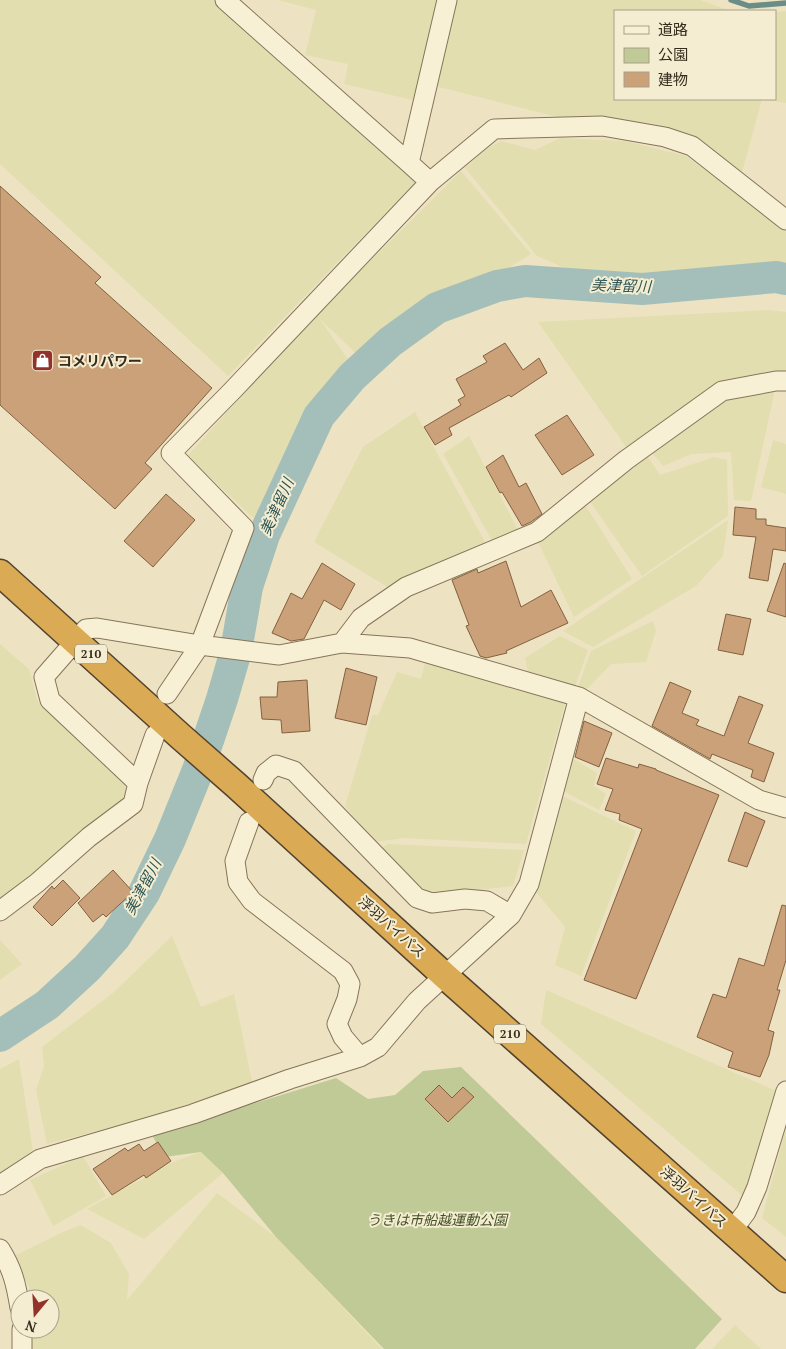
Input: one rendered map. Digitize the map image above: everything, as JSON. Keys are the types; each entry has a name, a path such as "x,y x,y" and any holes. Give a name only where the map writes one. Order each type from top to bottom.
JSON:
{"highway":[{"name":"浮羽バイパス","path":"0,573 445,976 786,1279"}],"street":[{"path":"225,0 430,182"},
{"path":"410,163 447,0"},
{"path":"167,694 200,645 244,528 171,453 430,182 494,129 602,126 665,137 692,146 786,220"},
{"path":"342,644 360,618 406,587 537,532 626,460 722,391 776,381 786,381"},
{"path":"138,783 50,700 44,677 86,629 98,628 200,645 279,655 342,644 410,648 579,697 759,800 786,808"},
{"path":"0,1185 40,1159 193,1114 290,1079 360,1057 378,1047 417,1001 511,915 529,884 579,697"},
{"path":"0,911 37,883 89,837 133,804 138,783 155,735"},
{"path":"263,780 266,773 276,765 294,771 417,898 432,903 466,899 487,901 511,915"},
{"path":"249,822 235,861 238,882 252,900 343,971 350,984 347,999 337,1024 343,1038 360,1057"},
{"path":"732,1231 746,1212 757,1187 786,1091"},
{"path":"0,1249 9,1263 17,1289"}],"shaded area":[{"path":"0,0 213,0 417,180 228,376 0,164"},
{"path":"278,0 441,0 417,101 344,84 348,64 305,55 316,10"},
{"path":"455,0 700,0 728,10 614,10 614,100 762,100 741,176 697,140 652,124 562,118 435,86"},
{"path":"786,11 786,103 768,100 776,100 776,12"},
{"path":"560,138 625,141 686,156 786,231 786,263 773,262 639,273 574,272 537,256 465,168 488,148 501,141 535,150"},
{"path":"461,171 531,254 362,359 319,318 349,361 311,410 260,524 187,456 316,315"},
{"path":"769,310 786,312 786,373 772,372 727,382 626,447 538,322"},
{"path":"776,385 751,501 734,500 731,452 692,454 663,466 650,450 729,394"},
{"path":"415,412 486,544 421,570 389,588 314,542 363,447"},
{"path":"469,436 518,530 494,544 443,454"},
{"path":"773,440 786,444 786,494 761,487"},
{"path":"646,454 660,475 714,457 727,460 728,516 642,576 588,499"},
{"path":"584,503 632,579 574,617 537,540"},
{"path":"728,520 723,556 696,586 593,647 563,631"},
{"path":"653,621 656,631 646,662 611,664 586,690 578,687 591,651"},
{"path":"560,636 588,650 575,687 528,672 525,658"},
{"path":"0,644 29,669 37,700 131,791 128,798 0,903"},
{"path":"425,663 566,701 526,844 404,838 375,842 345,806 372,715 378,715 397,672 421,679"},
{"path":"572,758 597,773 594,786 606,794 599,810 561,790"},
{"path":"562,796 636,831 581,976 555,965 565,927 535,891"},
{"path":"388,844 524,850 513,886 431,896 378,850"},
{"path":"172,936 201,1007 234,994 253,1086 148,1118 47,1144 36,1090 44,1066 42,1047 114,992"},
{"path":"0,940 22,964 0,980"},
{"path":"546,990 779,1092 745,1198 541,1024"},
{"path":"19,1059 33,1152 0,1172 0,1069"},
{"path":"786,1128 786,1237 762,1218"},
{"path":"201,1152 223,1173 144,1239 87,1209 173,1162"},
{"path":"83,1156 106,1196 53,1226 30,1180"},
{"path":"217,1193 276,1237 382,1349 29,1349 29,1339 60,1339 60,1289 29,1289 14,1256 81,1225 111,1243 129,1274 127,1300"},
{"path":"735,1325 761,1349 712,1349"}],"green space":[{"name":"うきは市船越運動公園","path":"461,1067 722,1319 695,1349 384,1349 276,1237 223,1173 201,1152 164,1157 152,1135 336,1078 368,1099 395,1095 423,1071"}],"building":[{"path":"0,186 101,277 95,283 212,388 145,463 152,469 115,509 0,405"},
{"path":"505,343 523,370 539,358 547,373 511,397 509,395 449,428 452,435 435,445 424,427 461,405 458,400 465,396 456,379 487,362 483,356"},
{"path":"567,415 594,455 562,475 535,435"},
{"path":"503,455 519,487 526,483 542,514 522,526 502,492 500,493 486,467"},
{"path":"166,494 195,520 153,567 124,541"},
{"path":"735,507 756,509 756,519 766,519 766,525 786,528 786,551 773,549 768,581 749,578 756,537 733,535"},
{"path":"506,561 521,607 551,590 568,623 506,651 507,653 486,658 480,656 466,626 469,625 452,580 477,569 478,573"},
{"path":"322,563 355,584 341,610 324,600 304,639 291,641 272,633 291,593 302,599"},
{"path":"784,563 786,564 786,617 767,611"},
{"path":"726,614 751,619 743,655 718,650"},
{"path":"346,668 377,677 366,725 335,718"},
{"path":"307,680 310,731 282,733 281,720 262,719 260,697 277,697 278,682"},
{"path":"670,682 691,691 682,713 699,720 696,725 724,736 739,696 763,705 748,743 774,753 764,782 751,777 753,770 712,754 710,759 652,726"},
{"path":"584,721 612,733 599,767 575,757"},
{"path":"606,758 638,768 639,764 656,769 719,795 636,999 584,980 642,829 619,820 620,814 605,810 613,789 597,784"},
{"path":"745,812 765,821 747,867 728,861"},
{"path":"113,870 133,892 106,917 103,914 93,922 78,903"},
{"path":"63,880 80,898 52,926 33,907 52,886 54,889"},
{"path":"782,905 786,906 786,960 777,990 780,990 768,1030 774,1032 769,1055 760,1077 728,1067 733,1052 697,1037 713,994 726,998 739,958 764,966"},
{"path":"439,1085 452,1098 463,1087 474,1097 448,1122 425,1099"},
{"path":"158,1142 171,1161 146,1178 144,1175 112,1195 93,1169 125,1148 128,1151 139,1144 144,1151"}],"waterway":[{"path":"731,0 749,6 786,3"},
{"name":"美津留川","path":"0,1036 47,1005 87,968 115,937 144,893 170,839 198,770 222,699 236,651 247,587 264,535 319,416 352,377 390,342 437,308 497,286 525,281 642,289 776,277 786,279"}],"place":[{"name":"コメリパワー","path":"42,361"}]}
